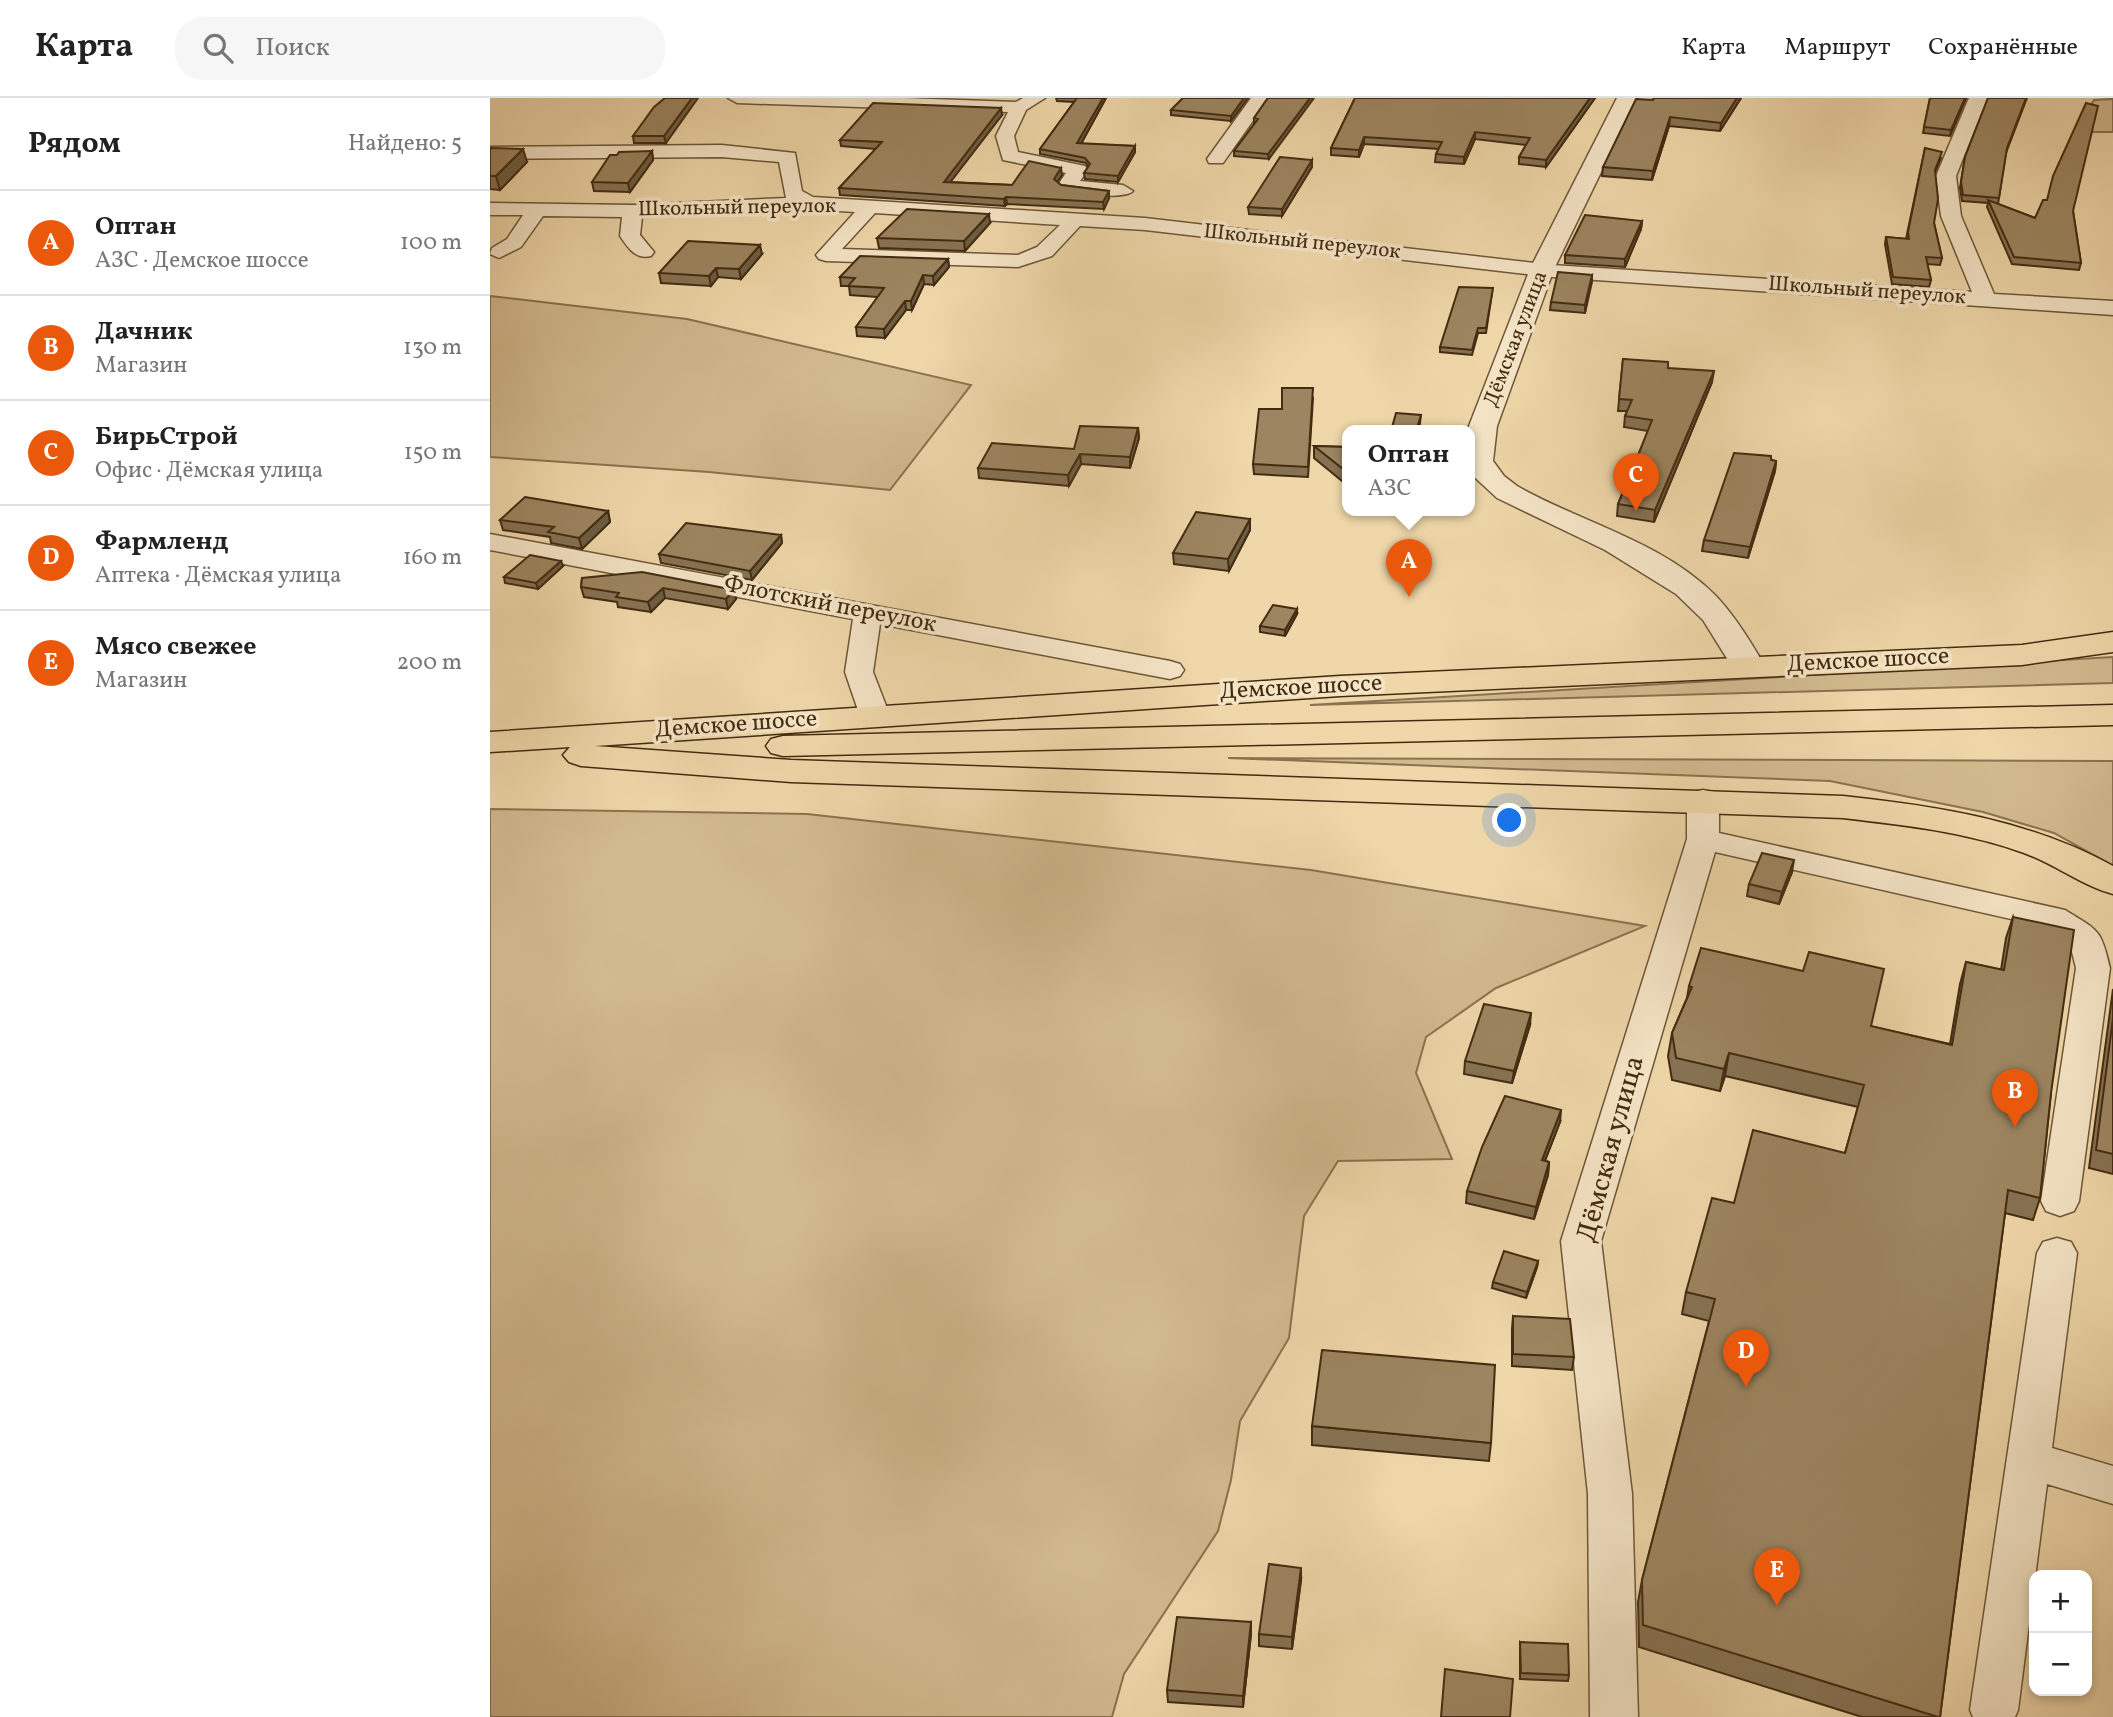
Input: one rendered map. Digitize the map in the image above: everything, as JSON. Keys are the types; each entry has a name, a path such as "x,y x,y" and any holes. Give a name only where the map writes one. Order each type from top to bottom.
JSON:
{"main road":[{"name":"Демское шоссе","path":"490,742 1327,687 2022,654 2113,642"},
{"name":"Демское шоссе","path":"490,752 2113,715"},
{"path":"530,751 790,771 1802,804 1950,820 2031,841 2072,858 2113,881"}],"street":[{"path":"737,98 1028,102"},
{"path":"1216,159 1260,98"},
{"path":"1618,98 1627,98"},
{"name":"Дёмская улица","path":"1627,98 1542,269 1483,426 1478,444 1478,460 1485,474 1529,503 1614,542 1689,588 1721,621 1748,667"},
{"path":"1979,98 1946,176 1951,216 1985,299"},
{"path":"1028,102 1005,136 1010,156 1079,170 1067,186 1122,191"},
{"path":"490,153 709,151 788,157 793,194 808,203"},
{"name":"Школьный переулок","path":"490,209 634,211 808,203 1076,219 1145,224 1542,269 2113,308"},
{"path":"870,207 827,255 1018,261 1038,258 1048,252 1076,219"},
{"path":"499,252 514,243 537,210"},
{"path":"634,211 630,236 643,252"},
{"name":"Флотский переулок","path":"490,542 1170,670"},
{"path":"868,612 859,672 875,716"},
{"name":"Дёмская улица","path":"1614,1717 1610,1494 1581,1241 1703,839 1703,799"},
{"path":"1703,839 2053,918 2086,938 2094,968 2060,1201"},
{"path":"1994,1710 2057,1253"},
{"path":"2028,1459 2113,1485"}],"shaded area":[{"path":"2113,99 2113,132 2089,132 2080,124 2094,100"},
{"path":"490,296 687,319 971,385 890,490 709,472 490,457"},
{"path":"2113,657 2113,683 1310,705"},
{"path":"1228,758 2113,761 2113,866 2054,833 1983,812 1830,781"},
{"path":"490,809 807,814 1311,870 1645,926 1496,988 1426,1037 1416,1073 1452,1159 1338,1161 1304,1216 1289,1338 1240,1421 1231,1480 1218,1531 1124,1674 1112,1717 490,1717"}],"building":[{"path":"665,98 692,98 664,136 633,136 654,107"},
{"path":"1077,98 1103,98 1077,143 1135,146 1118,176 1084,173 1090,164 1085,158 1040,149"},
{"path":"1183,98 1244,98 1231,116 1171,110"},
{"path":"1268,98 1310,98 1268,154 1234,151 1258,119 1254,118"},
{"path":"1355,98 1590,98 1546,160 1519,157 1530,138 1475,132 1464,157 1436,154 1442,142 1364,137 1359,150 1331,148"},
{"path":"1737,98 1721,123 1670,117 1653,171 1603,167 1636,99"},
{"path":"1930,98 1965,98 1951,130 1924,127"},
{"path":"1988,98 2026,98 2007,148 1999,198 1963,195 1961,182 1965,157"},
{"path":"873,103 1001,108 944,182 1012,185 1029,161 1061,168 1054,179 1061,185 1109,191 1103,202 1004,199 839,188 882,142 840,140"},
{"path":"2086,103 2098,106 2073,211 2081,263 2014,257 1988,200 2035,218 2043,200 2047,200 2053,176"},
{"path":"490,148 523,149 496,176 490,176"},
{"path":"1925,148 1942,152 1935,170 1938,199 1934,223 1942,258 1926,257 1931,280 1893,277 1886,237 1909,239 1908,232"},
{"path":"652,151 628,183 592,182 610,155 617,155 619,152"},
{"path":"1280,157 1312,160 1282,209 1248,207"},
{"path":"907,209 989,214 964,241 877,238"},
{"path":"1585,215 1642,221 1625,259 1565,255"},
{"path":"688,241 760,245 739,269 716,268 709,276 659,273"},
{"path":"860,256 948,259 933,276 923,275 911,301 905,301 884,329 856,327 884,288 848,286 855,278 840,277"},
{"path":"1558,272 1592,275 1585,305 1551,302"},
{"path":"1459,287 1493,288 1486,328 1478,328 1472,350 1440,347"},
{"path":"1623,359 1668,362 1668,368 1714,371 1655,510 1618,504 1652,420 1625,416 1632,400 1619,399"},
{"path":"1282,388 1313,388 1308,467 1253,464 1259,409 1282,409"},
{"path":"1396,413 1421,415 1418,425 1393,425"},
{"path":"1080,426 1138,428 1130,457 1080,454 1068,475 978,468 992,443 1074,449"},
{"path":"1314,446 1342,447 1342,468"},
{"path":"1734,453 1771,456 1771,460 1776,461 1750,547 1704,540"},
{"path":"525,497 608,511 579,538 548,532 554,527 500,520"},
{"path":"1196,512 1250,519 1228,559 1173,553"},
{"path":"686,523 781,535 750,571 659,554"},
{"path":"530,555 561,561 536,583 504,577"},
{"path":"642,572 734,590 726,599 663,588 648,602 616,597 619,593 581,587 582,578"},
{"path":"1273,605 1297,609 1285,630 1260,626"},
{"path":"1762,853 1794,860 1782,892 1749,884"},
{"path":"2013,917 2074,930 2051,1093 2040,1198 2008,1190 1938,1717 1643,1625 1642,1580 1715,1299 1686,1292 1712,1198 1734,1203 1753,1130 1845,1153 1864,1085 1729,1053 1724,1069 1676,1058 1672,1033 1692,987 1689,986 1701,948 1803,971 1809,952 1884,969 1871,1026 1952,1045 1966,962 2004,970"},
{"path":"1484,1004 1531,1013 1514,1071 1465,1061"},
{"path":"2113,1018 2113,1154 2096,1150"},
{"path":"1505,1096 1561,1110 1542,1160 1549,1162 1536,1207 1467,1191 1482,1147"},
{"path":"1504,1251 1538,1261 1527,1292 1493,1282"},
{"path":"1513,1316 1570,1319 1574,1357 1513,1354"},
{"path":"1322,1350 1495,1365 1491,1443 1312,1426"},
{"path":"1269,1564 1301,1568 1292,1637 1259,1634"},
{"path":"1177,1617 1251,1622 1243,1696 1167,1690"},
{"path":"1520,1642 1568,1644 1569,1675 1521,1673"},
{"path":"1445,1669 1513,1679 1510,1717 1441,1717"}],"place":[{"name":"БирьСтрой","path":"1636,511"},
{"name":"Оптан","path":"1409,597"},
{"name":"Дачник","path":"2015,1127"},
{"name":"Фармленд","path":"1746,1387"},
{"name":"Мясо свежее","path":"1777,1606"}]}
